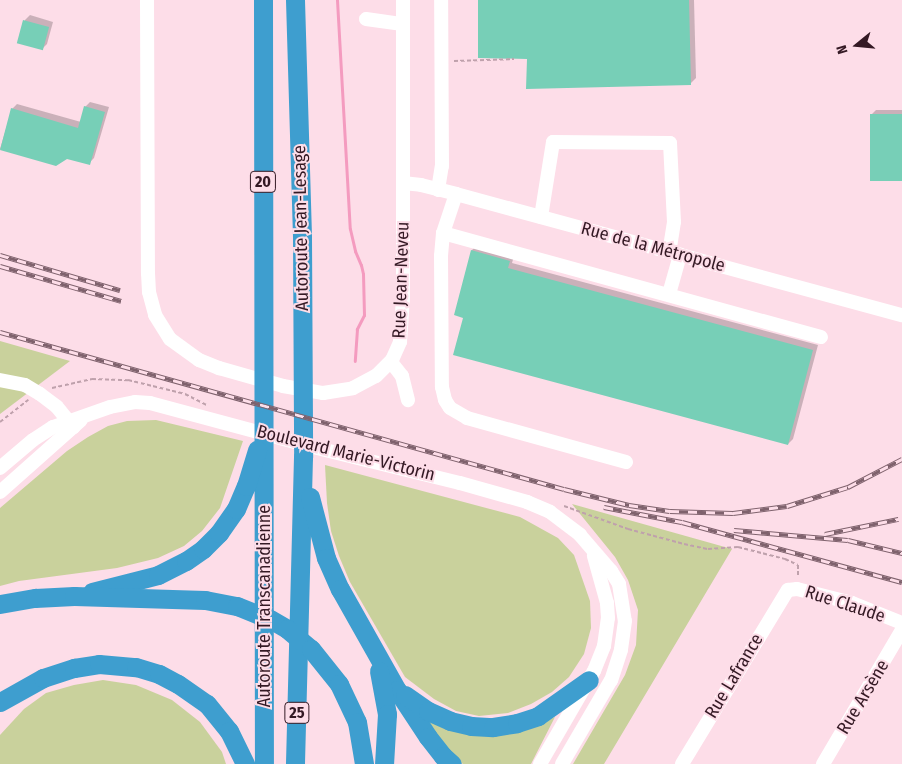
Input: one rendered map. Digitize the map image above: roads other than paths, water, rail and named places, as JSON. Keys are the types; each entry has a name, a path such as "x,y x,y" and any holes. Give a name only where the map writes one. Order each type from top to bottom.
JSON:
{"highway":[{"name":"Autoroute Jean-Lesage","path":"262,440 263,0"},
{"name":"Autoroute Jean-Lesage","path":"295,0 302,237 303,457"},
{"name":"Autoroute Transcanadienne","path":"262,440 265,595 264,764"},
{"path":"74,596 158,575 176,567 199,552 219,533 236,509 262,440"},
{"name":"Autoroute Transcanadienne","path":"295,764 303,457"},
{"path":"303,457 312,508 326,558 334,578 397,690 433,744 452,764"},
{"path":"0,604 28,599 74,596 216,601 250,610 280,624 311,649 339,684 357,722 364,764"},
{"path":"362,628 376,663 385,693 387,726 384,764"},
{"path":"3,704 43,678 74,668 110,665 147,670 178,684 207,704 229,731 245,764"},
{"path":"397,690 428,711 450,721 471,726 493,727 517,723 538,716 589,680"}],"street":[{"name":"Rue Jean-Neveu","path":"147,0 148,283 155,315 166,334 181,349 205,363 283,386 312,392 333,392 358,386 380,374 391,362 400,342 403,316 403,0"},
{"path":"438,190 442,166 441,0"},
{"path":"366,19 403,24"},
{"path":"541,217 553,142 670,143 675,253 668,294"},
{"name":"Rue de la Métropole","path":"403,184 456,194 902,315"},
{"path":"456,194 443,233 441,256 442,387 445,400 450,408 467,418 626,462"},
{"path":"443,233 821,336"},
{"path":"391,362 402,376 408,400"},
{"path":"0,380 25,385 40,394 57,407 71,425"},
{"name":"Boulevard Marie-Victorin","path":"0,492 71,425 86,416 127,403 160,404 313,447 408,468 535,505 567,524 592,549 619,584 624,605 625,630 619,659 611,680 562,764"},
{"name":"Boulevard Marie-Victorin","path":"0,468 53,427 71,425"},
{"name":"Boulevard Marie-Victorin","path":"540,764 589,680 604,646 608,618 606,595 592,549"},
{"name":"Rue Claude","path":"793,585 797,589 852,603 902,624"},
{"name":"Rue Lafrance","path":"682,764 793,585"},
{"name":"Rue Arsène","path":"823,764 902,630"}],"waterway":[{"path":"337,0 350,229 363,274 364,315 357,329 355,361"}],"railway":[{"path":"0,255 120,290"},
{"path":"0,266 121,301"},
{"path":"0,332 564,489 629,505 670,511 733,513 787,506 848,487 902,459"},
{"path":"604,507 682,522 902,582"},
{"path":"825,534 898,519"},
{"path":"734,530 848,540 902,553"}]}
